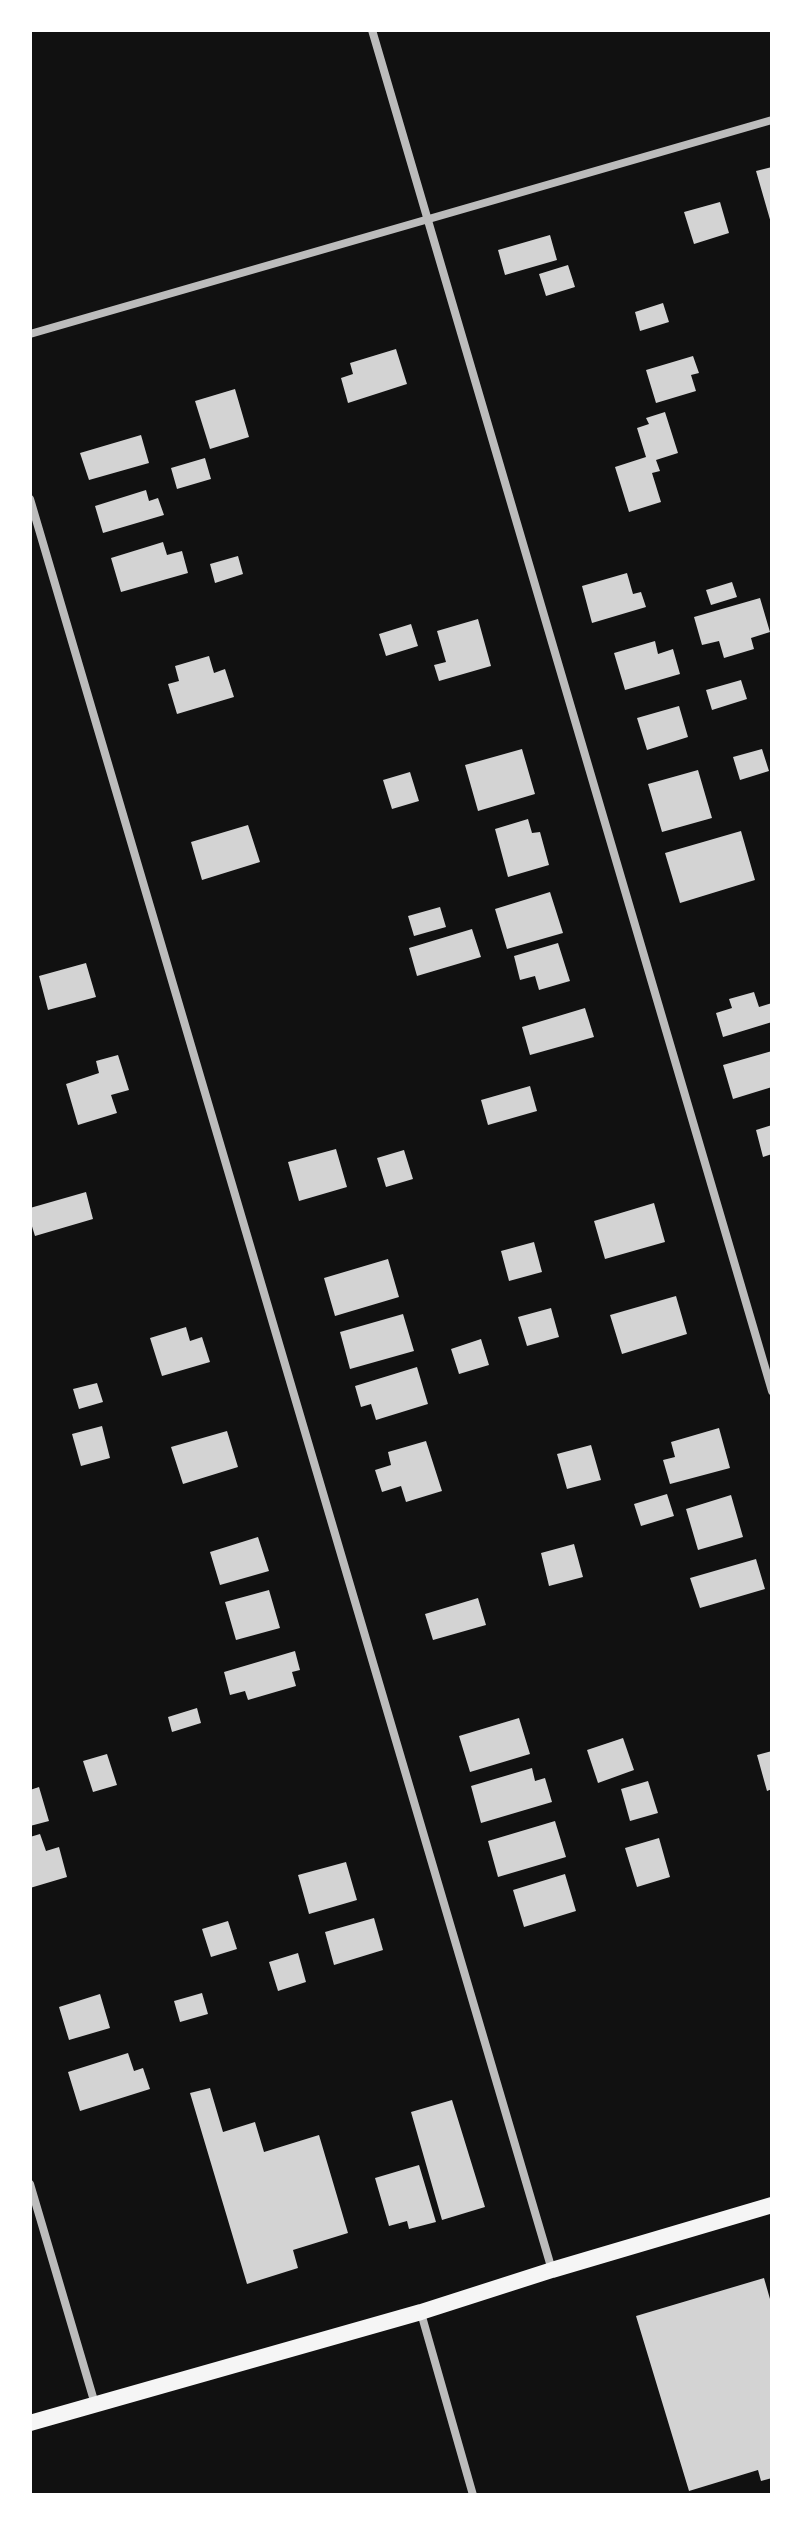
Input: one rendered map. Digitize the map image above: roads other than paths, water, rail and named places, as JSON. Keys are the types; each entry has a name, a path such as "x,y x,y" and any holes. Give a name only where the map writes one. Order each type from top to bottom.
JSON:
{"main road":[{"path":"30,2423 421,2312 772,2205"}],"street":[{"path":"372,30 772,1391"},
{"path":"30,334 772,120"},
{"path":"30,499 552,2270"},
{"path":"30,2184 95,2404"},
{"path":"421,2312 473,2495"}]}
